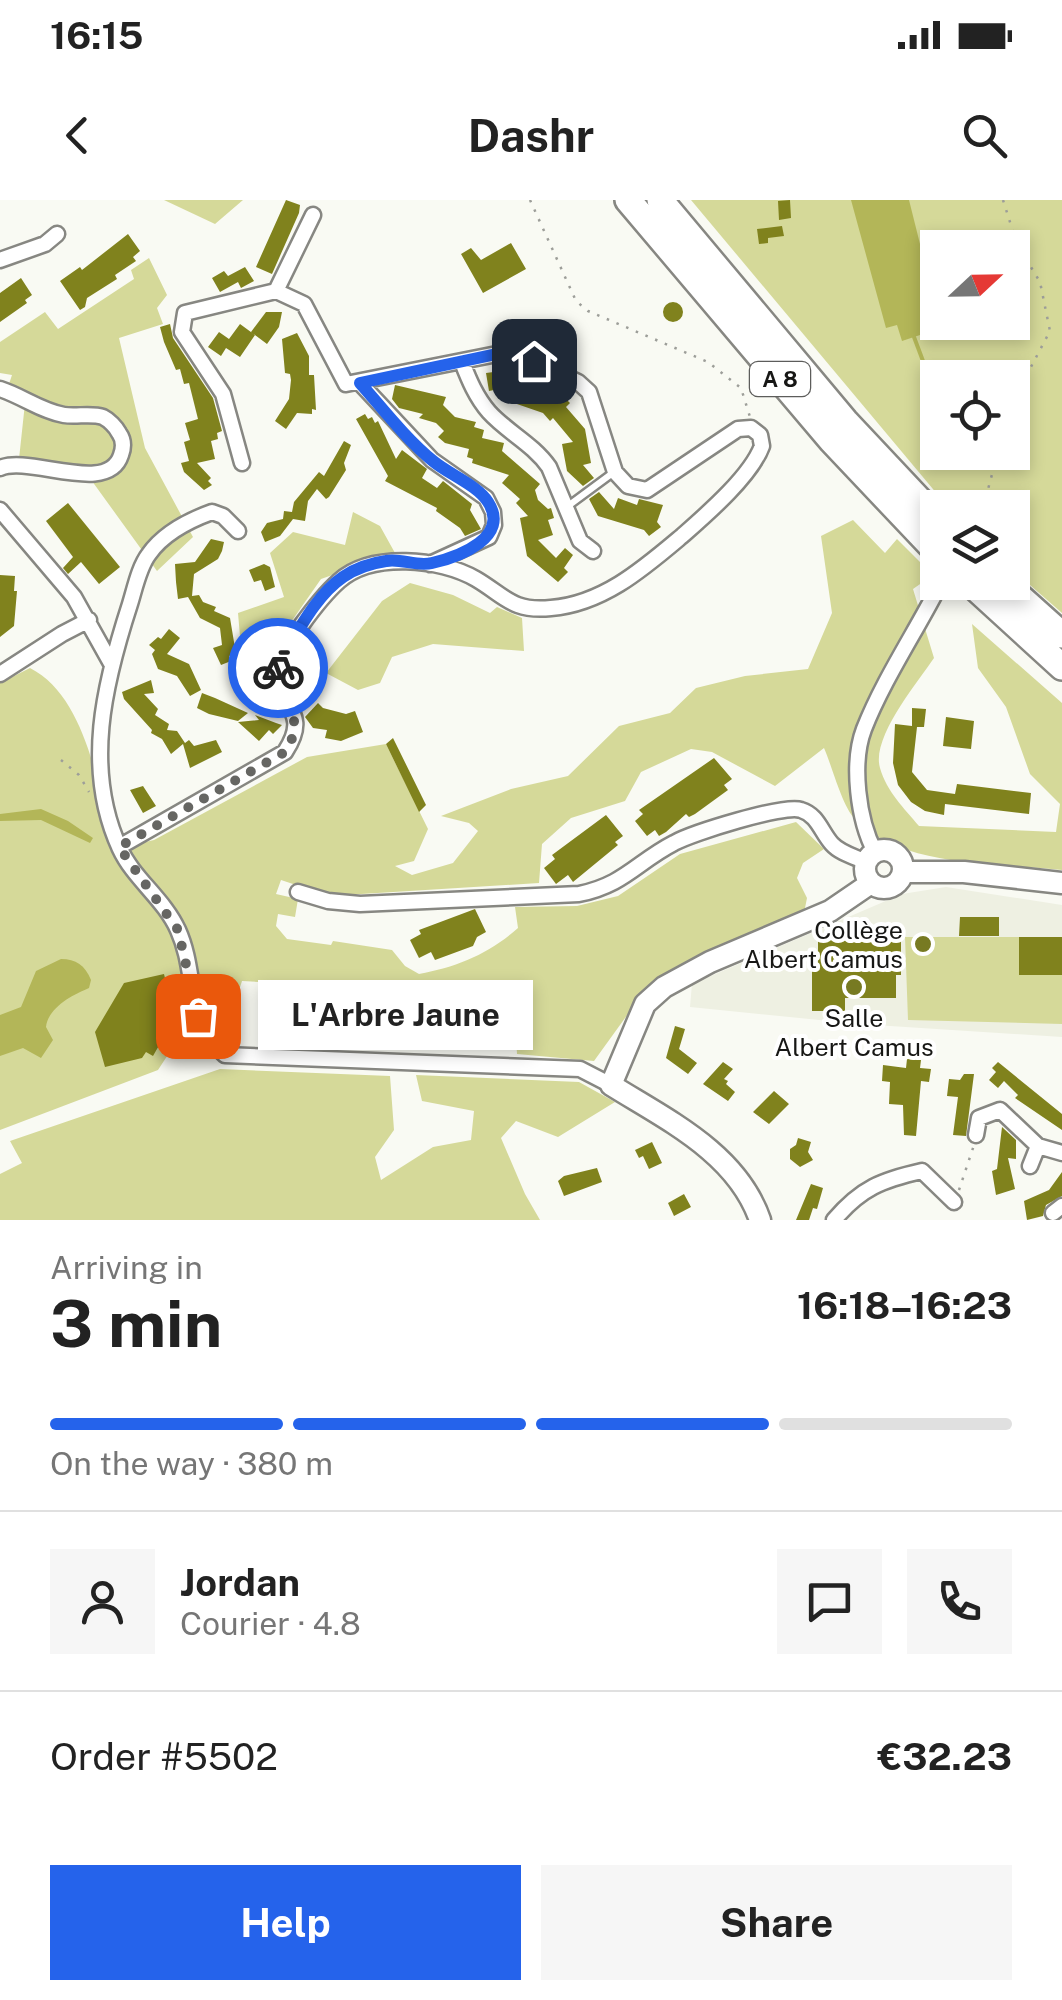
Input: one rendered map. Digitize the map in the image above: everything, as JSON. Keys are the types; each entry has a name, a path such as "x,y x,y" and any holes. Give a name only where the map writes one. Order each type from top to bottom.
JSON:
{"highway":[{"name":"A 8","path":"628,200 832,441 920,534"},
{"name":"A 8","path":"660,200 846,422 920,501"},
{"path":"989,600 1062,667"},
{"path":"1024,600 1062,635"}],"street":[{"path":"276,292 313,215"},
{"path":"0,260 46,244 57,234"},
{"path":"119,847 285,752 295,736 294,711 277,676 279,662 321,599 341,578 359,568 390,560 430,564 474,577 514,606 551,608 598,596 640,571 698,522 750,467 762,446 760,436 751,428 728,432 647,490 628,486 615,472 589,392 578,382 506,352 346,384 304,304 276,292 185,313 182,332 223,394 242,462"},
{"path":"462,362 478,397 491,414 549,466 580,540 593,552"},
{"path":"360,383 432,460 486,498 493,512 494,525 489,537 430,564"},
{"path":"0,389 64,415 102,417 123,439 117,464 105,472 81,474 20,464 0,468"},
{"path":"0,510 74,597 112,665"},
{"path":"238,531 223,516 212,512 174,532 149,553 112,665 98,733 100,780 119,847 178,930 202,1028 210,1043 225,1056 580,1069 680,1128 728,1165 760,1220"},
{"path":"298,892 328,901 360,904 579,894 625,878 674,842 794,808 812,816 832,845 870,857 889,850 895,853 903,864 903,872 893,886 882,888 870,883 865,874 870,857 858,770 862,732 932,600"},
{"path":"0,674 90,620"},
{"path":"903,872 964,872 1062,882"},
{"path":"611,1085 645,1004 664,988 710,962 830,911 870,883"},
{"path":"976,1135 980,1118 1000,1110 1038,1146 1062,1153"},
{"path":"1030,1166 1038,1146"},
{"path":"834,1220 850,1201 882,1180 922,1171 954,1202"}],"lane":[{"path":"565,508 615,472"}],"path":[{"path":"530,200 576,301 588,311 708,362 740,388 750,410 751,428"},
{"path":"1003,200 1017,244 1040,282 1050,330 1030,373"},
{"path":"61,760 80,775 94,801"},
{"path":"510,1033 534,1033"},
{"path":"954,1202 968,1171 976,1135"}],"shaded area":[{"path":"851,200 909,200 920,244 920,335 902,341 897,325 886,328"},
{"path":"41,809 93,838 90,843 41,820 0,821 0,814"},
{"name":"Collège Albert Camus","path":"946,887 1062,905 1062,1037 859,1024 690,1007 692,984 902,894"},
{"path":"61,959 83,967 91,980 89,988 68,998 51,1014 46,1027 53,1040 41,1058 23,1048 0,1056 0,1015 21,1007 36,971"}],"green space":[{"path":"164,200 243,200 215,224"},
{"path":"691,200 1062,200 1062,613 1030,585 1030,490 934,490"},
{"path":"149,258 167,295 157,308 163,324 119,338 145,448 193,537 157,571 84,470 19,459 26,394 9,384 12,375 0,373 0,342 45,312 58,329 134,279 131,270"},
{"path":"353,512 380,526 395,553 321,579 275,645 270,642 250,665 242,660 238,613 284,597 270,553 293,532 345,545"},
{"path":"853,520 885,553 897,539 920,562 920,584 913,589 934,658 897,711 879,756 887,785 919,826 1056,832 1060,804 1030,774 1006,707 978,668 972,624 1062,703 1062,870 952,860 898,847 875,835 850,813 824,748 775,786 712,752 691,749 641,772 625,801 571,818 542,844 539,883 329,896 281,880 276,894 298,899 295,917 278,914 276,926 287,939 392,950 405,966 419,974 446,968 496,945 518,928 515,907 577,906 618,896 680,854 796,822 824,849 803,863 797,878 807,898 803,918 676,970 646,989 594,1061 517,1054 516,1037 530,1037 531,1028 516,1028 516,999 500,994 473,1007 387,1006 361,988 242,981 230,1018 208,1019 188,937 196,1012 158,1070 0,1130 0,683 30,668 65,700 88,748 114,849 154,840 307,757 386,744 428,829 414,861 395,866 412,875 453,863 478,831 469,823 441,816 511,789 568,776 619,726 670,713 696,688 745,676 808,669 832,613 821,536"},
{"path":"410,583 453,595 490,613 497,607 522,618 524,651 433,644 392,657 380,683 358,690 326,673 382,601"},
{"path":"905,937 1019,937 1019,975 1062,975 1062,1024 908,1020"},
{"path":"220,1069 390,1076 394,1130 375,1157 381,1180 433,1147 471,1140 474,1111 422,1101 416,1075 579,1082 615,1102 558,1137 516,1121 501,1138 540,1220 0,1220 0,1174 22,1163 10,1141"}],"building":[{"path":"286,200 300,205 299,213 272,274 256,267"},
{"path":"790,200 791,218 779,220 778,201"},
{"path":"782,226 784,236 759,244 757,229"},
{"path":"128,234 140,251 133,257 136,261 87,298 80,310 60,281 80,267 82,270"},
{"path":"511,243 526,269 483,293 461,254 471,248 481,260"},
{"path":"245,267 254,281 241,288 238,282 220,292 212,278 224,271 228,276"},
{"path":"21,278 32,295 0,322 0,293"},
{"path":"673,302 683,312 673,322 663,312"},
{"path":"266,312 282,312 279,327 267,344 251,332"},
{"path":"170,324 173,338 213,398 222,431 217,433 218,439 211,441 215,459 197,463 211,478 208,481 212,485 204,490 184,472 181,463 189,461 184,442 190,440 185,423 198,419 189,383 184,384 164,342 160,327"},
{"path":"240,324 255,335 240,357 226,348 221,356 208,347 219,332 229,339"},
{"path":"297,333 309,356 309,375 314,375 316,410 312,409 312,414 297,413 286,429 275,421 289,399 291,380 290,374 285,373 282,339"},
{"path":"501,371 533,385 531,389 560,399 563,396 570,403 566,407 585,429 591,463 583,465 594,478 583,486 567,471 562,444 573,442 553,418 550,421 543,413 514,403 520,397 499,389 489,391 486,373"},
{"path":"395,385 446,397 443,405 455,417 476,422 474,427 484,430 482,438 504,443 502,451 540,484 535,490 538,500 551,508 554,518 548,520 553,535 538,540 556,558 565,548 573,555 564,568 568,572 558,582 527,556 520,518 528,516 516,503 520,499 502,483 509,475 472,463 473,459 467,457 469,449 445,443 438,437 444,431 436,423 419,418 423,414 399,408 392,399"},
{"path":"365,414 375,423 378,421 396,459 402,450 427,469 422,478 437,488 443,481 472,504 470,510 481,529 465,536 437,508 385,481 388,476 356,419"},
{"path":"344,441 351,445 344,463 346,470 329,497 326,499 317,489 308,501 305,521 293,519 280,536 265,542 261,532 267,523 283,519 284,511 292,512 294,502 319,472 324,476"},
{"path":"599,492 614,509 618,498 637,505 639,499 663,505 657,522 661,527 649,536 644,530 598,516 589,499"},
{"path":"68,503 120,567 99,584 81,562 68,574 63,568 73,557 46,521"},
{"path":"211,539 224,542 222,551 218,559 194,574 192,596 199,595 203,602 216,607 214,611 230,618 236,654 221,665 213,648 222,645 220,628 200,618 188,597 178,599 176,582 175,564 195,562"},
{"path":"264,564 270,567 275,587 265,591 261,580 254,582 249,570"},
{"path":"0,575 15,576 17,591 14,626 0,637"},
{"path":"169,629 180,638 167,654 189,664 201,690 190,696 177,676 158,669 152,654 155,650 149,645"},
{"path":"151,680 154,693 144,694 158,709 155,715 169,724 167,730 177,731 185,743 189,740 194,746 216,740 222,752 190,768 183,744 171,754 122,692"},
{"path":"202,693 248,713 238,721 209,714 197,708"},
{"path":"318,703 346,714 355,711 363,732 341,741 325,738 327,730 313,728 305,717"},
{"path":"912,708 926,709 924,727 917,727 912,772 927,790 955,794 957,784 1031,793 1029,814 945,804 944,815 925,811 911,802 898,785 893,763 895,724 912,726"},
{"path":"255,715 282,725 273,734 269,730 259,741 238,722 259,720"},
{"path":"946,717 974,721 971,749 943,746"},
{"path":"393,738 426,805 419,812 386,744"},
{"path":"714,758 732,779 724,785 728,790 695,814 686,814 659,836 655,830 647,836 635,821 643,814 639,810"},
{"path":"143,786 156,806 143,813 130,790"},
{"path":"606,815 623,836 615,842 618,845 573,882 568,875 556,884 544,868 555,859 552,855"},
{"path":"475,909 486,932 477,937 473,946 435,960 431,952 419,958 410,940 421,934 419,930"},
{"path":"960,917 999,917 999,936 959,936"},
{"path":"1019,937 1062,937 1062,975 1019,975"},
{"name":"Salle Albert Camus","path":"818,940 901,941 896,998 845,998 845,1011 812,1011 812,966 818,966"},
{"path":"164,974 172,1007 168,1014 174,1019 153,1056 146,1052 142,1058 105,1067 95,1032 124,983"},
{"path":"675,1026 685,1029 679,1049 697,1063 688,1074 666,1058"},
{"path":"907,1059 921,1060 920,1068 931,1069 929,1082 921,1081 916,1136 904,1135 903,1105 889,1104 890,1082 882,1081 883,1065 906,1068"},
{"path":"723,1062 733,1069 724,1079 735,1092 728,1101 703,1084"},
{"path":"998,1062 1062,1114 1062,1130 1015,1098 1018,1095 1004,1081 998,1088 989,1080"},
{"path":"964,1074 974,1074 966,1136 953,1135 958,1097 947,1096 949,1079 960,1080"},
{"path":"774,1091 789,1104 769,1124 753,1112"},
{"path":"1002,1127 1016,1140 1016,1159 1008,1158 1015,1189 996,1195 992,1171 997,1169"},
{"path":"798,1138 811,1142 808,1152 813,1160 800,1167 790,1159 790,1149"},
{"path":"652,1142 662,1163 649,1169 635,1150"},
{"path":"597,1168 602,1182 564,1196 558,1181"},
{"path":"1062,1172 1062,1196 1046,1205 1043,1216 1027,1220 1024,1201 1049,1190"},
{"path":"811,1184 823,1188 817,1209 813,1208 809,1220 796,1220"},
{"path":"684,1194 691,1207 674,1216 668,1203"}],"waterway":[{"path":"914,337 923,360"}],"way so far":[{"path":"198,1016 178,930 119,847 285,752 295,736 294,711 277,676 278,668"}],"place":[{"name":"Collège Albert Camus","path":"923,944"},
{"name":"Salle Albert Camus","path":"854,987"},
{"name":"L'Arbre Jaune","path":"198,1016"}],"route":[{"path":"278,668 321,599 341,578 359,568 390,560 430,564 475,546 489,537 494,525 486,498 432,460 360,383 506,352 534,361"}]}
